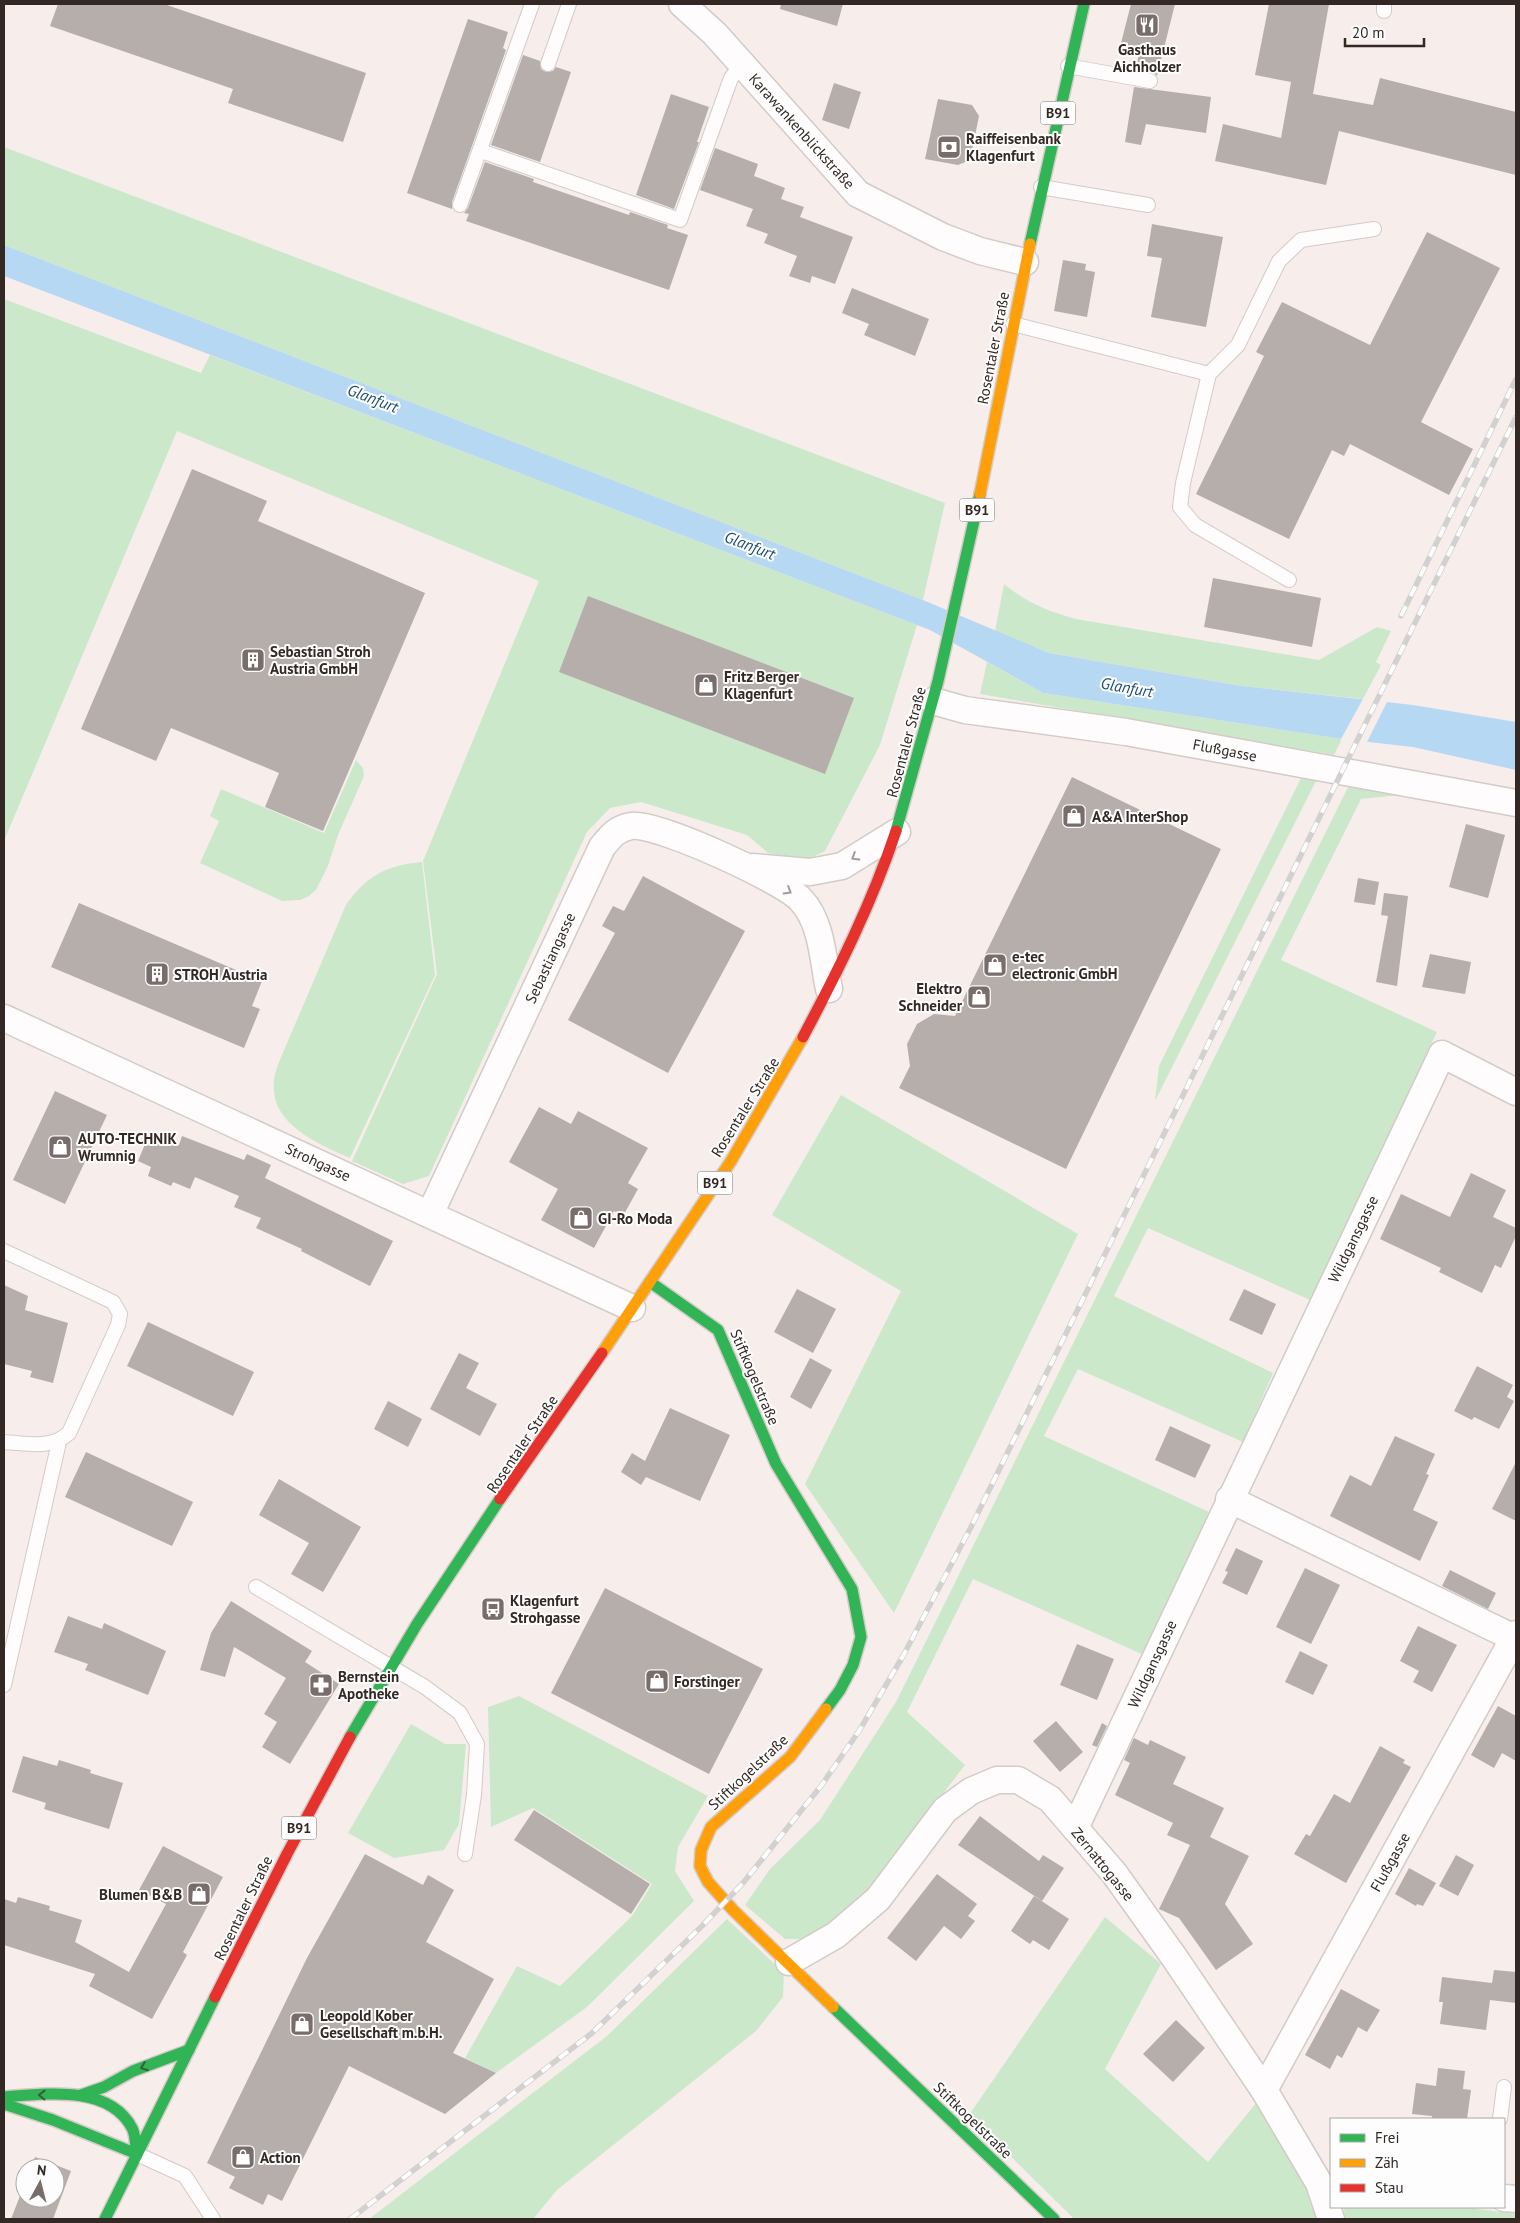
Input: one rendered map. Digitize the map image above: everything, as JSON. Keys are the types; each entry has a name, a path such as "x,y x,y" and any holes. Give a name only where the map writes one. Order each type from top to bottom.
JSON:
{"main road":[{"name":"Rosentaler Straße","path":"105,2219 295,1836 359,1718 390,1666 453,1569 650,1282 779,1082 829,989 871,899 897,832 936,690 963,581 1024,262 1068,66 1084,4"},
{"name":"Stiftkogelstraße","path":"650,1282 718,1330 776,1464 841,1568 852,1589 861,1636 853,1665 840,1690 790,1756 711,1827 701,1850 700,1866 708,1882 745,1922 789,1962 1054,2219"},
{"path":"4,2096 81,2095 104,2087 133,2071 189,2050"},
{"path":"81,2095 105,2103 118,2110 132,2128 137,2154"},
{"path":"4,2104 53,2120 137,2154"}],"street":[{"name":"Karawankenblickstraße","path":"682,4 715,34 858,194 943,237 980,251 1024,262"},
{"name":"Flußgasse","path":"936,690 965,710 1126,732 1516,803"},
{"name":"Sebastiangasse","path":"430,1214 602,848 615,831 633,825 656,829 746,866 800,899 816,921 829,989"},
{"name":"Sebastiangasse","path":"746,866 810,872 842,866 897,832"},
{"name":"Strohgasse","path":"4,1018 632,1308"},
{"name":"Wildgansgasse","path":"1075,1828 1229,1499 1442,1054 1516,1092"},
{"path":"1229,1499 1515,1636"},
{"name":"Flußgasse","path":"1264,2090 1515,1636"},
{"name":"Zernattogasse","path":"789,1962 836,1935 878,1899 945,1810 971,1791 997,1780 1018,1780 1050,1799 1114,1873 1264,2090 1325,2182 1331,2219"}],"lane":[{"path":"460,205 481,151 532,4"},
{"path":"548,64 569,4"},
{"path":"481,151 680,220 730,78 742,64"},
{"path":"1068,66 1150,81"},
{"path":"1041,187 1148,205"},
{"path":"1289,580 1195,525 1180,507 1183,483 1209,374 1238,345 1280,261 1301,240 1374,230"},
{"path":"1013,324 1209,374"},
{"path":"4,1251 113,1302 120,1314 118,1325 69,1433 59,1442 45,1444 4,1442"},
{"path":"4,1685 59,1442"},
{"path":"256,1587 425,1687 460,1713 477,1744 474,1795 465,1854"},
{"path":"1500,2118 1504,2087"},
{"path":"137,2154 185,2176 213,2219"}],"green space":[{"path":"4,147 945,503 923,600 4,245"},
{"path":"4,299 201,373 210,355 917,625 880,745 825,851 804,861 768,853 747,835 641,802 610,808 587,832 429,1176 403,1184 352,1161 437,974 423,861 539,581 177,431 4,841"},
{"path":"1004,584 1038,606 1076,619 1319,660 1377,627 1391,631 1376,662 1381,665 1363,699 1242,686 1049,653 995,631"},
{"path":"987,662 1043,693 1342,739 1334,755 980,694"},
{"path":"356,760 363,768 364,776 338,835 328,866 316,890 309,896 300,900 282,901 200,863 219,821 210,816 221,789 324,833"},
{"path":"1302,776 1317,779 1155,1101 1159,1066"},
{"path":"1349,785 1401,795 1361,799 1281,960 1437,1032 1310,1300 1148,1228 1114,1296 1273,1373 1243,1442 1078,1369 1044,1436 1209,1512 1144,1655 973,1579 907,1712 965,1765 861,1901 827,1930 806,1939 785,1939 745,1905 770,1869 820,1820 896,1702"},
{"path":"422,862 435,975 350,1158 311,1139 288,1121 279,1109 275,1096 275,1074 346,905 361,886 378,874 398,866"},
{"path":"841,1095 1078,1234 894,1613 805,1484 901,1291 772,1215"},
{"path":"519,1696 708,1796 678,1847 675,1871 694,1901 587,2007 496,2073 465,2058 517,1966 560,1986 632,1916 652,1884 533,1808 491,1827 488,1707"},
{"path":"411,1724 445,1744 466,1744 459,1824 444,1850 394,1858 348,1833"},
{"path":"1105,1917 1161,1964 1105,2069 1208,2162 1257,2102 1311,2192 1317,2219 1074,2219 969,2115"},
{"path":"727,1919 784,1973 783,1997 756,2031 557,2190 533,2219 369,2219 607,2036"},
{"path":"1343,2208 1471,2208 1516,2214 1516,2219 1346,2219"}],"water":[{"name":"Glanfurt","path":"4,245 923,600 1049,653 1242,686 1413,705 1516,722 1516,770 1413,747 1342,739 1043,693 930,630 4,276"}],"pier":[{"path":"1364,697 1388,700 1366,744 1340,741"}],"building":[{"path":"58,4 164,4 366,73 343,142 228,103 233,89 50,26"},
{"path":"781,4 843,4 837,26 780,9"},
{"name":"Gasthaus Aichholzer","path":"1131,4 1175,4 1157,76 1152,72 1136,70 1139,52 1120,47"},
{"path":"1269,4 1329,4 1313,94 1373,105 1380,78 1516,112 1516,175 1339,131 1326,185 1215,161 1223,124 1281,138 1291,82 1255,75"},
{"path":"468,19 508,32 503,48 506,50 452,202 452,209 407,193"},
{"path":"523,55 540,61 541,69 546,72 553,71 556,67 571,72 540,162 491,145"},
{"path":"834,83 861,92 849,129 822,120"},
{"path":"1134,87 1211,97 1206,133 1146,124 1141,145 1125,142"},
{"path":"671,94 709,107 697,142 699,142 674,209 636,195"},
{"path":"938,99 972,105 979,116 970,160 958,165 925,159"},
{"path":"715,148 758,164 754,176 785,188 781,199 804,207 800,217 853,237 835,284 812,276 810,283 789,276 797,256 764,243 768,234 746,226 753,209 700,190"},
{"path":"485,162 534,179 533,182 629,215 630,212 668,225 667,228 688,235 669,290 466,221 469,214 464,213 468,208"},
{"path":"1152,224 1223,237 1206,327 1151,317 1162,258 1147,256"},
{"path":"1427,232 1500,268 1421,422 1473,449 1449,495 1350,444 1344,456 1332,450 1289,539 1196,494 1264,356 1256,352 1282,302 1370,345"},
{"path":"1063,260 1086,264 1085,270 1095,272 1087,317 1054,311"},
{"path":"852,288 929,319 915,356 864,335 869,324 842,313"},
{"name":"Sebastian Stroh Austria GmbH","path":"192,469 267,501 258,521 425,593 323,831 265,807 279,773 171,728 156,761 81,729"},
{"path":"1213,578 1321,598 1312,647 1204,627"},
{"name":"Fritz Berger Klagenfurt","path":"588,596 854,698 825,774 559,672"},
{"path":"1072,777 1221,849 1066,1169 899,1088 910,1066 907,1044 917,1024 934,1014 955,1016"},
{"path":"1466,824 1505,835 1488,898 1449,887"},
{"path":"643,876 745,931 668,1073 568,1020 615,933 602,926 613,906 624,911"},
{"path":"1358,878 1379,882 1375,905 1354,902"},
{"path":"1384,893 1408,896 1397,986 1376,982 1388,916 1381,915"},
{"name":"STROH Austria","path":"79,903 262,981 252,1006 260,1009 244,1048 51,967"},
{"path":"1430,954 1471,962 1465,994 1422,987"},
{"name":"AUTO-TECHNIK Wrumnig","path":"55,1091 107,1115 65,1204 13,1180"},
{"path":"539,1107 571,1124 578,1111 648,1148 628,1183 638,1189 623,1216 614,1211 594,1248 541,1220 558,1189 509,1162"},
{"path":"150,1132 179,1145 182,1136 244,1160 247,1154 271,1165 265,1178 393,1241 370,1286 301,1251 302,1249 256,1228 261,1218 234,1207 239,1196 195,1177 190,1189 173,1182 171,1186 148,1176 151,1167 138,1161"},
{"path":"1471,1173 1506,1190 1493,1217 1516,1228 1516,1236 1501,1268 1495,1265 1482,1293 1439,1272 1441,1268 1380,1239 1401,1194 1450,1217"},
{"path":"4,1285 28,1296 25,1310 68,1323 53,1383 30,1377 32,1371 4,1364"},
{"path":"797,1289 836,1309 813,1353 774,1332"},
{"path":"1244,1289 1276,1304 1262,1335 1229,1320"},
{"path":"148,1322 254,1372 233,1416 127,1366"},
{"path":"459,1353 479,1363 466,1388 497,1404 480,1436 430,1409"},
{"path":"810,1358 832,1370 811,1409 790,1397"},
{"path":"1477,1366 1513,1385 1507,1397 1514,1401 1499,1429 1474,1417 1472,1420 1454,1411"},
{"path":"388,1401 422,1419 408,1447 374,1429"},
{"path":"670,1408 730,1435 700,1501 646,1477 641,1485 621,1472 632,1453 645,1461"},
{"path":"1170,1426 1211,1445 1195,1478 1155,1460"},
{"path":"1395,1436 1435,1454 1426,1474 1429,1475 1413,1510 1438,1522 1420,1561 1330,1516 1350,1475 1371,1486"},
{"path":"86,1452 193,1502 172,1546 65,1497"},
{"path":"1516,1462 1516,1521 1492,1509"},
{"path":"279,1479 361,1527 323,1592 291,1574 309,1543 259,1515"},
{"path":"1236,1548 1263,1561 1247,1595 1222,1583 1228,1572 1225,1571"},
{"path":"1305,1568 1340,1585 1311,1644 1276,1627"},
{"path":"1450,1570 1496,1593 1488,1609 1442,1586"},
{"name":"Forstinger","path":"605,1588 763,1669 709,1774 551,1693"},
{"path":"231,1601 312,1651 305,1662 339,1684 290,1764 262,1747 277,1722 264,1714 286,1678 234,1647 225,1677 200,1670 211,1633"},
{"path":"68,1616 102,1629 104,1623 166,1651 148,1695 85,1670 88,1664 54,1652"},
{"path":"1418,1626 1457,1645 1432,1692 1413,1682 1419,1671 1400,1661"},
{"path":"1077,1644 1114,1659 1097,1700 1060,1685"},
{"path":"1300,1651 1328,1665 1313,1695 1285,1682"},
{"path":"1498,1706 1516,1716 1516,1761 1502,1753 1494,1768 1471,1755"},
{"path":"1056,1721 1083,1752 1060,1772 1033,1741"},
{"path":"1102,1723 1107,1726 1097,1747 1092,1745"},
{"path":"1134,1738 1148,1745 1150,1740 1186,1757 1173,1784 1224,1808 1210,1837 1249,1856 1225,1904 1253,1944 1216,1970 1179,1918 1159,1909 1190,1845 1167,1835 1173,1823 1115,1795 1130,1763 1124,1760"},
{"path":"1380,1746 1405,1760 1403,1763 1411,1767 1346,1883 1294,1854 1306,1834 1310,1836 1334,1794 1350,1803"},
{"path":"23,1756 57,1766 59,1760 91,1770 90,1773 123,1783 109,1829 44,1809 46,1803 12,1792"},
{"path":"534,1810 650,1884 631,1914 514,1840"},
{"path":"980,1816 1039,1861 1043,1855 1064,1868 1042,1901 958,1845"},
{"path":"163,1846 223,1877 183,1952 187,1955 152,2019 89,1986 95,1974 4,1945 4,1899 16,1903 18,1897 50,1906 49,1910 82,1920 75,1942 129,1972 166,1904 139,1890"},
{"path":"365,1854 423,1885 428,1875 454,1890 426,1942 494,1979 453,2053 496,2073 445,2114 349,2066 282,2201 268,2194 263,2205 229,2188 235,2177 207,2163 307,1958"},
{"path":"1456,1855 1474,1865 1458,1896 1439,1886"},
{"path":"1409,1868 1436,1883 1423,1906 1417,1904 1416,1906 1395,1894"},
{"path":"937,1874 977,1904 968,1916 975,1921 961,1939 944,1926 916,1961 887,1938"},
{"path":"1034,1896 1069,1919 1049,1950 1033,1940 1030,1944 1011,1931"},
{"path":"1494,1970 1516,1972 1516,2003 1490,2000 1486,2030 1440,2024 1443,2002 1439,2002 1442,1977 1492,1983"},
{"path":"1341,1989 1380,2010 1367,2032 1358,2027 1342,2058 1337,2055 1330,2069 1305,2055"},
{"path":"1176,2020 1205,2048 1173,2082 1143,2054"},
{"path":"1438,2068 1465,2071 1463,2089 1471,2090 1467,2118 1432,2118 1432,2116 1412,2114 1416,2083 1436,2086"},
{"path":"65,2169 71,2171 65,2187"},
{"path":"15,2208 57,2208 53,2219 11,2219"}],"railway":[{"path":"1401,616 1516,379"},
{"path":"350,2219 592,2033 702,1926 743,1883 821,1786 859,1731 903,1656 971,1527 1516,417"}],"traffic: fast":[{"path":"1030,244 1084,4"},
{"path":"896,831 938,681 980,494"},
{"path":"650,1282 718,1330 776,1464 852,1589 861,1637 853,1665 840,1690 826,1709"},
{"path":"350,1737 417,1624 500,1499"},
{"path":"105,2219 215,1997"},
{"path":"833,2007 1054,2219"},
{"path":"81,2095 104,2087 133,2071 189,2050"},
{"path":"4,2097 38,2094 74,2095 92,2098 108,2104 122,2114 132,2128 137,2154"},
{"path":"4,2104 53,2120 137,2154"}],"traffic: slow":[{"path":"980,494 1030,244"},
{"path":"602,1353 731,1161 803,1037"},
{"path":"826,1709 790,1757 711,1827 701,1850 700,1866 708,1882 733,1910 833,2007"}],"traffic: jam":[{"path":"803,1037 854,936 887,858 896,831"},
{"path":"500,1499 602,1353"},
{"path":"215,1997 287,1854 350,1737"}],"place":[{"name":"Gasthaus Aichholzer","path":"1147,25"},
{"name":"Raiffeisenbank Klagenfurt","path":"949,147"},
{"name":"Sebastian Stroh Austria GmbH","path":"253,660"},
{"name":"Fritz Berger Klagenfurt","path":"706,685"},
{"name":"A&A InterShop","path":"1074,816"},
{"name":"e-tec electronic GmbH","path":"995,965"},
{"name":"STROH Austria","path":"157,974"},
{"name":"Elektro Schneider","path":"979,997"},
{"name":"AUTO-TECHNIK Wrumnig","path":"60,1147"},
{"name":"GI-Ro Moda","path":"581,1218"},
{"name":"Klagenfurt Strohgasse","path":"493,1609"},
{"name":"Forstinger","path":"657,1681"},
{"name":"Bernstein Apotheke","path":"321,1685"},
{"name":"Blumen B&B","path":"199,1894"},
{"name":"Leopold Kober Gesellschaft m.b.H.","path":"302,2024"},
{"name":"Action","path":"243,2157"}]}
